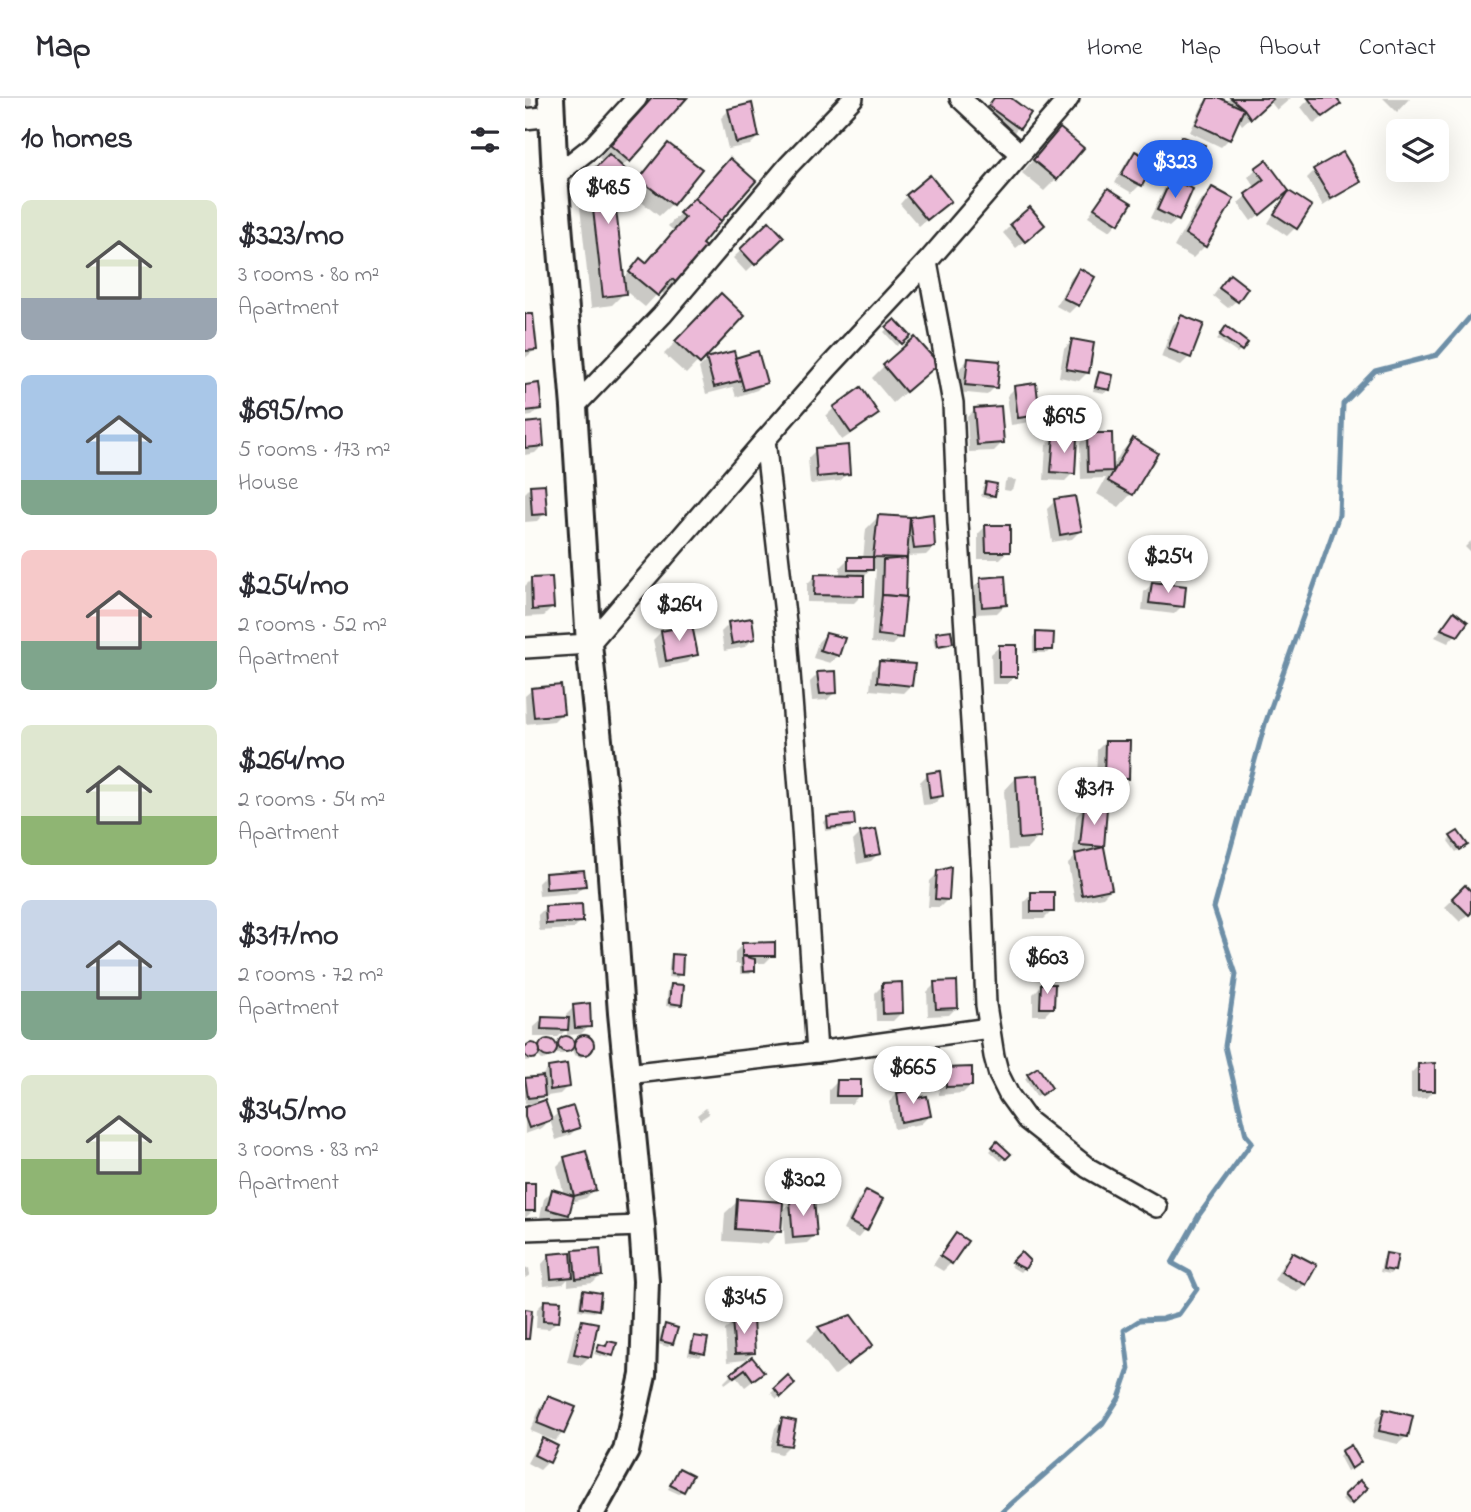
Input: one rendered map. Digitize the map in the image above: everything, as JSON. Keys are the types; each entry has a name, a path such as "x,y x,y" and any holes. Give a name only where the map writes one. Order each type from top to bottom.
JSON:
{"main road":[{"path":"551,107 589,644 606,808 646,1281 643,1375 626,1451 592,1512"}],"street":[{"path":"555,176 593,146 638,98"},
{"path":"574,407 662,315 789,165 853,98"},
{"path":"960,98 1020,154"},
{"path":"525,648 589,644 828,368 927,262 1069,98"},
{"path":"525,119 551,107"},
{"path":"927,262 953,403 958,523 981,875 986,1005 999,1075 1027,1120 1088,1168 1157,1207"},
{"path":"765,440 786,623 817,1052"},
{"path":"627,1074 817,1052 989,1028"},
{"path":"525,1230 642,1226"}],"building":[{"path":"652,98 687,98 630,162 610,145"},
{"path":"994,98 1011,98 1031,113 1020,129 988,106"},
{"path":"1208,98 1220,98 1244,109 1230,140 1196,124"},
{"path":"1231,98 1272,98 1273,99 1251,119"},
{"path":"1308,98 1336,98 1341,104 1323,117"},
{"path":"752,103 759,137 736,143 728,109"},
{"path":"1060,128 1084,148 1057,180 1033,160"},
{"path":"1181,136 1205,145 1193,179 1169,170"},
{"path":"668,143 702,169 673,205 639,179"},
{"path":"1135,151 1155,162 1142,186 1121,175"},
{"path":"1343,152 1361,182 1331,199 1313,169"},
{"path":"609,154 626,170 613,184 626,294 603,297 589,174"},
{"path":"730,158 756,181 721,221 694,198"},
{"path":"1266,160 1289,191 1260,215 1245,194 1264,180 1255,168"},
{"path":"930,175 951,201 927,220 906,195"},
{"path":"1171,179 1193,189 1179,221 1157,210"},
{"path":"1212,187 1234,199 1206,247 1185,234"},
{"path":"1108,188 1132,203 1119,224 1094,208"},
{"path":"1289,191 1312,206 1297,229 1274,214"},
{"path":"694,198 721,221 702,244 708,249 678,284 672,279 658,296 629,272 640,258 646,263 685,218 679,213"},
{"path":"1030,207 1045,225 1025,242 1010,224"},
{"path":"769,221 784,237 755,265 740,249"},
{"path":"1079,268 1095,277 1079,306 1063,298"},
{"path":"1230,274 1248,288 1238,302 1219,288"},
{"path":"721,293 745,316 700,364 675,341"},
{"path":"525,314 533,314 537,350 525,351"},
{"path":"1181,315 1204,324 1191,358 1168,349"},
{"path":"895,319 911,336 902,344 886,327"},
{"path":"1226,326 1248,343 1242,351 1220,335"},
{"path":"915,337 939,364 906,392 883,365"},
{"path":"1072,339 1094,343 1089,373 1066,369"},
{"path":"734,351 742,380 714,387 706,358"},
{"path":"758,351 767,383 744,390 735,358"},
{"path":"968,358 1000,361 997,388 965,385"},
{"path":"1099,372 1113,375 1110,390 1095,387"},
{"path":"539,383 542,409 525,411 525,385"},
{"path":"1036,383 1040,415 1018,418 1014,386"},
{"path":"861,387 879,414 851,433 833,407"},
{"path":"1001,406 1004,443 977,445 974,408"},
{"path":"542,421 544,446 525,448 525,423"},
{"path":"1087,433 1112,433 1113,471 1088,472"},
{"path":"1054,435 1077,437 1075,474 1051,472"},
{"path":"1133,438 1158,453 1133,495 1108,481"},
{"path":"848,445 850,474 817,477 815,448"},
{"path":"986,482 997,484 995,496 984,494"},
{"path":"545,484 547,514 532,515 530,485"},
{"path":"1075,496 1082,531 1060,535 1054,499"},
{"path":"933,514 935,547 914,549 910,517"},
{"path":"878,515 910,517 907,558 873,557"},
{"path":"985,525 1010,525 1010,552 986,552"},
{"path":"848,557 873,557 873,570 848,570"},
{"path":"907,558 906,597 882,595 883,560"},
{"path":"815,574 864,575 864,596 814,595"},
{"path":"1005,576 1007,605 982,607 980,578"},
{"path":"552,577 554,608 532,610 531,578"},
{"path":"1152,582 1186,586 1184,607 1149,603"},
{"path":"882,595 906,597 902,638 878,635"},
{"path":"1454,611 1468,622 1458,636 1441,629"},
{"path":"752,618 755,639 732,644 728,622"},
{"path":"692,625 698,655 666,661 661,631"},
{"path":"951,630 953,643 938,646 936,632"},
{"path":"1036,632 1054,633 1053,650 1036,650"},
{"path":"826,633 845,638 839,656 820,650"},
{"path":"999,645 1017,645 1017,677 999,677"},
{"path":"879,661 915,664 912,686 877,682"},
{"path":"836,671 837,693 820,694 817,672"},
{"path":"561,685 564,714 534,717 531,688"},
{"path":"1105,741 1130,741 1129,779 1104,779"},
{"path":"940,771 943,796 930,798 927,773"},
{"path":"1038,775 1041,837 1019,839 1016,777"},
{"path":"1084,806 1107,808 1104,847 1080,845"},
{"path":"854,814 855,825 828,828 827,817"},
{"path":"876,829 881,854 865,857 860,832"},
{"path":"1458,831 1468,845 1460,850 1450,836"},
{"path":"1104,847 1112,889 1082,895 1075,854"},
{"path":"951,867 949,900 935,899 937,871"},
{"path":"584,870 586,886 546,889 545,873"},
{"path":"1465,885 1471,891 1469,915 1452,898"},
{"path":"1031,892 1054,892 1054,912 1031,912"},
{"path":"582,904 583,922 546,924 545,906"},
{"path":"775,942 775,956 742,956 742,943"},
{"path":"672,954 683,955 682,975 671,974"},
{"path":"742,956 755,959 755,971 743,972"},
{"path":"957,981 958,1008 936,1009 934,982"},
{"path":"902,982 903,1013 883,1014 882,983"},
{"path":"671,984 684,985 682,1005 669,1003"},
{"path":"1041,984 1055,984 1054,1008 1040,1008"},
{"path":"590,1003 591,1027 575,1028 573,1005"},
{"path":"542,1017 569,1018 568,1030 541,1029"},
{"path":"584,1035 591,1038 594,1045 591,1052 584,1055 577,1052 574,1045 577,1038"},
{"path":"566,1036 572,1038 572,1050 566,1052 560,1050 558,1044 560,1038"},
{"path":"548,1039 554,1042 557,1048 554,1054 548,1057 542,1054 539,1048 542,1042"},
{"path":"532,1043 539,1048 538,1057 526,1057 526,1045"},
{"path":"1435,1063 1435,1091 1418,1091 1418,1064"},
{"path":"567,1064 570,1087 550,1090 548,1067"},
{"path":"972,1067 972,1086 946,1087 945,1068"},
{"path":"1038,1067 1052,1088 1041,1095 1027,1074"},
{"path":"543,1076 545,1096 528,1098 525,1078"},
{"path":"837,1080 861,1080 861,1096 836,1096"},
{"path":"915,1089 917,1098 927,1096 931,1116 901,1122 897,1093"},
{"path":"545,1100 552,1120 529,1128 525,1107"},
{"path":"573,1106 580,1128 564,1133 557,1111"},
{"path":"997,1141 1011,1154 1006,1159 992,1147"},
{"path":"586,1151 596,1190 574,1196 564,1157"},
{"path":"525,1183 535,1183 535,1211 525,1211"},
{"path":"552,1189 574,1196 569,1215 547,1209"},
{"path":"866,1190 883,1199 867,1231 850,1222"},
{"path":"737,1199 783,1202 781,1232 735,1229"},
{"path":"814,1199 817,1236 793,1238 790,1201"},
{"path":"956,1233 968,1241 952,1264 940,1256"},
{"path":"600,1248 602,1276 576,1279 573,1250"},
{"path":"571,1252 573,1277 551,1279 549,1254"},
{"path":"1021,1252 1030,1261 1025,1269 1011,1262"},
{"path":"1292,1252 1317,1265 1306,1285 1281,1272"},
{"path":"1386,1253 1398,1255 1395,1271 1383,1269"},
{"path":"583,1290 601,1293 599,1310 581,1307"},
{"path":"544,1300 561,1301 559,1322 543,1321"},
{"path":"525,1309 532,1310 529,1339 525,1339"},
{"path":"851,1315 873,1345 847,1365 818,1327"},
{"path":"753,1319 755,1353 735,1354 732,1320"},
{"path":"582,1320 598,1323 591,1357 574,1354"},
{"path":"665,1324 678,1328 673,1344 661,1341"},
{"path":"694,1336 708,1338 705,1354 691,1351"},
{"path":"608,1341 617,1343 613,1356 597,1351 599,1344 606,1346"},
{"path":"752,1357 764,1372 753,1380 745,1369 734,1377 731,1373"},
{"path":"788,1375 795,1384 781,1397 774,1388"},
{"path":"548,1396 576,1407 564,1434 537,1423"},
{"path":"1384,1409 1413,1416 1408,1437 1379,1431"},
{"path":"782,1418 796,1421 791,1446 777,1444"},
{"path":"542,1438 558,1446 550,1463 534,1455"},
{"path":"1351,1445 1361,1462 1351,1469 1341,1451"},
{"path":"679,1468 693,1475 684,1492 670,1485"},
{"path":"1360,1480 1368,1488 1352,1504 1344,1495"}],"waterway":[{"path":"1002,1512 1103,1423 1119,1398 1129,1369 1124,1330 1140,1320 1162,1319 1179,1314 1197,1289 1190,1273 1172,1263 1199,1215 1252,1142 1246,1135 1225,1046 1236,974 1214,908 1265,724 1339,515 1343,404 1375,371 1437,355 1471,316"}]}
